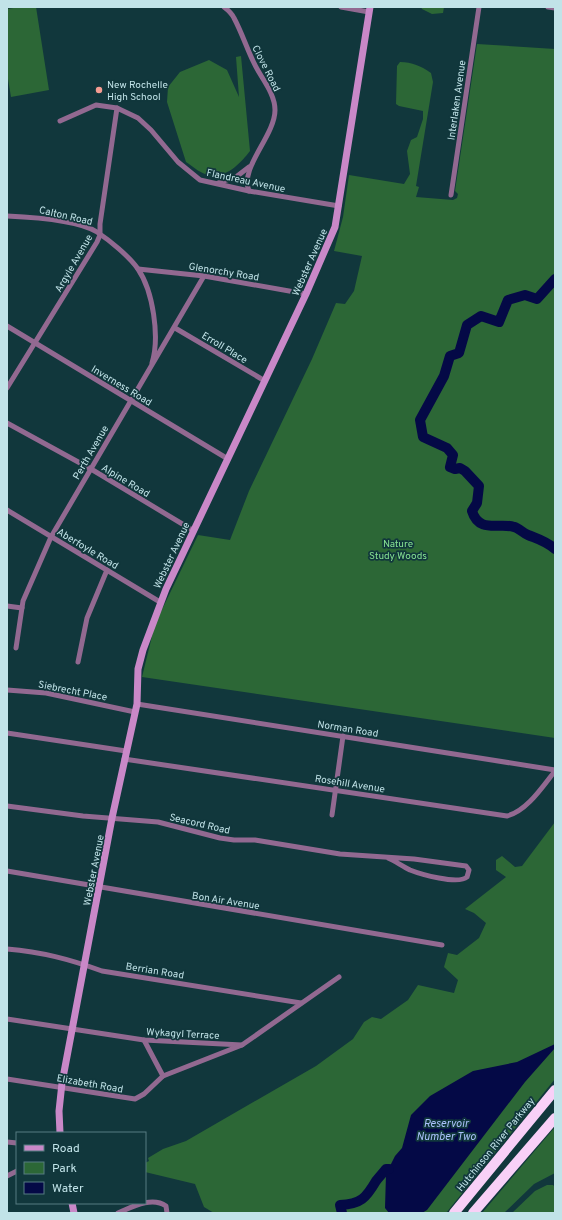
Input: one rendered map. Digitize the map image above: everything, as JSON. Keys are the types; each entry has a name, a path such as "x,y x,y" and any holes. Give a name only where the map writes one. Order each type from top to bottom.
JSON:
{"highway":[{"name":"Hutchinson River Parkway","path":"454,1213 555,1090"},
{"path":"473,1213 555,1118"}],"street":[{"name":"Clove Road","path":"224,7 234,17 254,65 272,96 275,109 274,118 266,139 247,177 246,185 249,191"},
{"path":"341,7 370,9"},
{"name":"Interlaken Avenue","path":"451,195 479,7"},
{"path":"548,7 555,8"},
{"name":"Webster Avenue","path":"60,1132 59,1111 62,1088 112,818 137,704 138,669 143,650 160,602 306,294 330,240 340,206 370,9"},
{"name":"Flandreau Avenue","path":"60,121 96,105 124,110 142,122 160,139 178,162 200,180 249,191 340,206"},
{"name":"Argyle Avenue","path":"7,388 80,271 100,235 100,224 116,108"},
{"name":"Clove Road","path":"208,183 220,183 236,177 254,162"},
{"name":"Calton Road","path":"7,216 41,217 87,228 114,245 138,269 151,302 155,324 156,347 146,377"},
{"name":"Glenorchy Road","path":"138,269 204,276 306,294"},
{"name":"Perth Avenue","path":"16,648 22,608 33,576 52,537 131,401 176,328 204,276"},
{"name":"Inverness Road","path":"7,326 228,459"},
{"name":"Erroll Place","path":"176,328 265,381"},
{"name":"Alpine Road","path":"7,423 91,469 194,531"},
{"name":"Aberfoyle Road","path":"7,510 160,602"},
{"path":"78,662 87,618 107,570"},
{"path":"7,606 22,608"},
{"name":"Siebrecht Place","path":"7,690 46,693 135,712"},
{"name":"Norman Road","path":"137,704 555,770"},
{"path":"7,733 126,752"},
{"path":"332,815 343,736"},
{"name":"Rosehill Avenue","path":"124,759 507,816 522,809 555,770"},
{"name":"Seacord Road","path":"7,806 83,816 158,822 234,840 255,840 340,854 388,858 459,864 466,866 469,870 467,878 463,880 442,878 412,871 388,858"},
{"name":"Bon Air Avenue","path":"7,872 442,945"},
{"name":"Berrian Road","path":"7,949 39,952 102,971 301,1003"},
{"path":"242,1045 339,977"},
{"name":"Wykagyl Terrace","path":"7,1019 144,1040 242,1045"},
{"path":"144,1040 163,1076"},
{"name":"Elizabeth Road","path":"7,1079 135,1099 144,1094 163,1076 242,1045"},
{"path":"7,1176 16,1172"},
{"path":"146,1203 154,1202 166,1206 166,1213"},
{"path":"118,1213 142,1204"}],"green space":[{"path":"36,7 49,90 11,97 7,73 7,9"},
{"path":"421,7 444,7 443,13 432,14"},
{"name":"Nature Study Woods","path":"477,44 555,49 555,738 142,677 155,624 198,535 230,540 249,491 312,359 336,303 345,304 354,291 362,256 334,251 343,217 349,175 404,184 410,174 407,151 411,140 417,137 423,119 423,111 396,104 397,66 400,62 420,66 431,73 433,82 416,186 419,187 416,197 453,200 457,198 458,194 455,191"},
{"path":"241,56 250,151 231,170 212,176 205,174 186,162 167,102 168,87 180,72 209,60 227,70 239,97 236,57"},
{"path":"555,822 555,1079 446,1213 214,1213 204,1207 195,1184 146,1172 146,1162 149,1161 148,1158 163,1149 186,1141 316,1066 353,1039 364,1022 372,1017 381,1019 408,1000 418,985 454,993 458,980 444,967 448,953 457,955 479,938 486,923 474,913 465,909 506,877 496,870 496,860 502,856 515,867 522,866"},
{"path":"555,1127 555,1173 534,1184 504,1213 482,1213"},
{"path":"547,1185 553,1185 555,1187 555,1213 512,1213 535,1191"}],"water":[{"name":"Reservoir Number Two","path":"555,1044 555,1048 525,1082 427,1210 422,1213 389,1213 385,1208 386,1174 395,1156 402,1148 411,1115 430,1096 473,1071 517,1062"}],"waterway":[{"path":"555,279 537,299 525,295 508,300 499,322 481,316 467,325 459,353 450,356 444,376 420,420 423,437 447,448 453,455 450,467 455,469 460,468 465,471 479,486 477,503 472,511 475,518 485,525 508,526 516,528 545,542 555,549"},
{"path":"342,1213 340,1205 353,1203 362,1199 366,1196 386,1169 389,1169"}],"place":[{"name":"New Rochelle High School","path":"99,90"}]}
